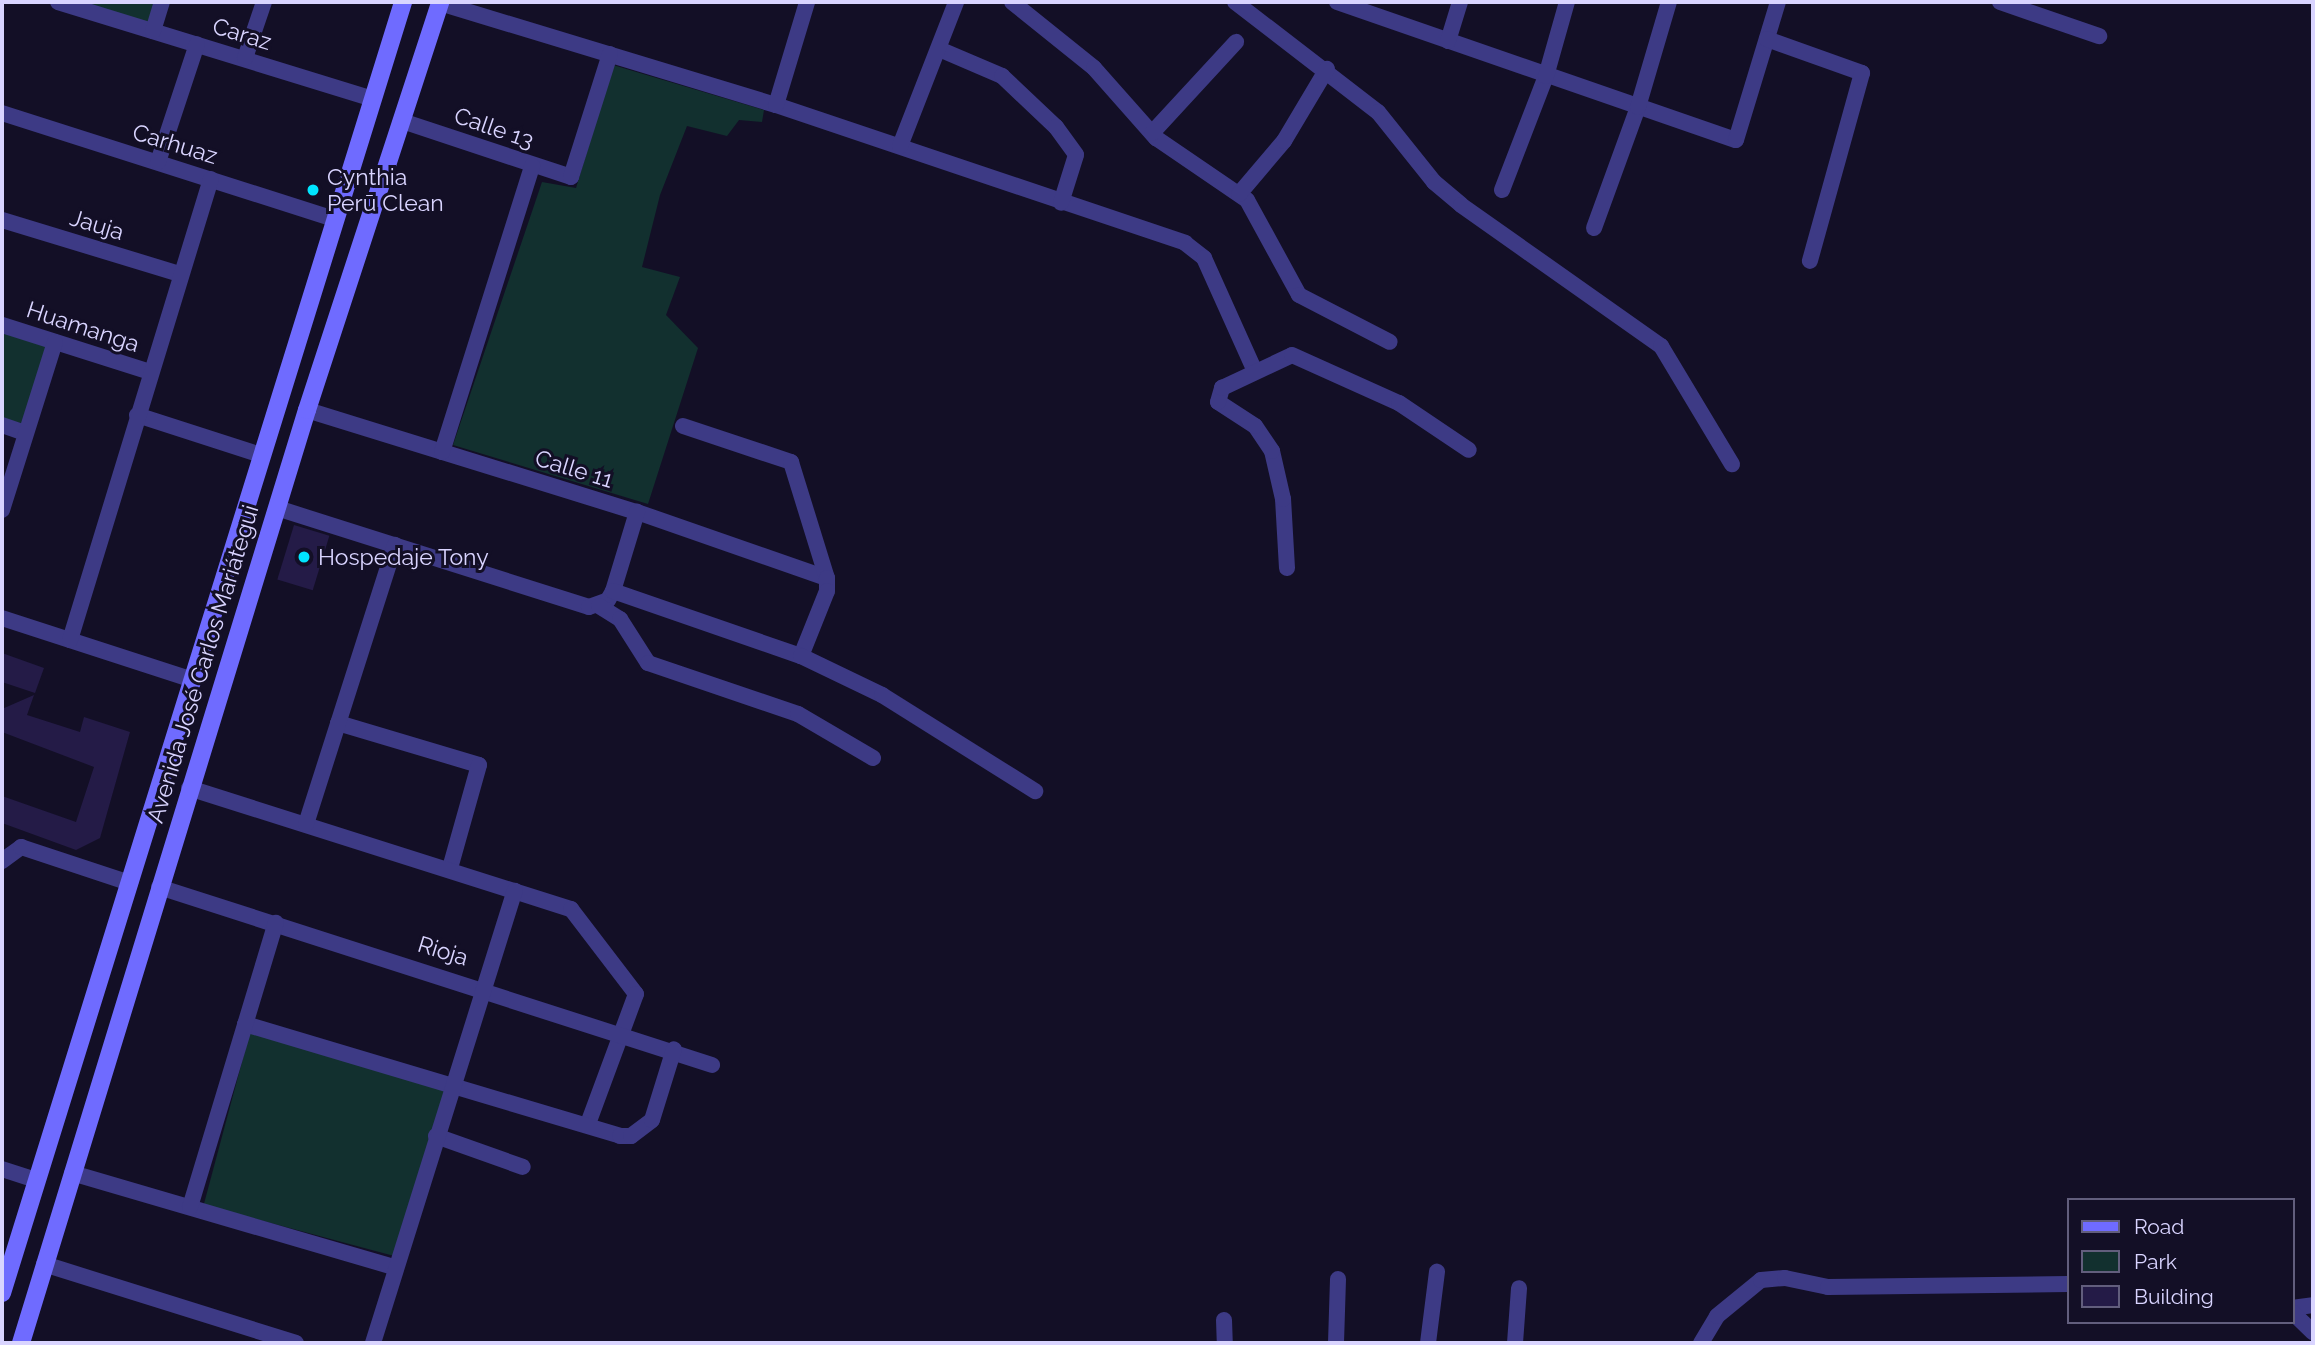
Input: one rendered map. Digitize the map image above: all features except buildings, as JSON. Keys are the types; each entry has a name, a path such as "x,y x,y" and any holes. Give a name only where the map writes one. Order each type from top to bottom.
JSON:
{"main road":[{"name":"Avenida José Carlos Mariátegui","path":"3,1285 403,2"},
{"name":"Avenida José Carlos Mariátegui","path":"21,1343 307,410 440,2"},
{"path":"288,370 317,380"}],"street":[{"name":"Caraz","path":"58,2 373,99"},
{"path":"153,31 162,2"},
{"path":"245,58 264,2"},
{"path":"440,2 776,105 1195,248 1254,369"},
{"path":"776,105 807,2"},
{"path":"900,146 956,2"},
{"path":"1012,2 1094,68 1152,133 1239,194 1257,216 1291,288 1390,342"},
{"path":"1235,2 1327,69 1378,112 1434,182 1661,346 1732,464"},
{"path":"1448,41 1460,2"},
{"path":"1503,190 1546,76 1567,2"},
{"path":"1594,228 1638,107 1669,2"},
{"path":"1347,3 1546,76 1736,140 1778,2"},
{"path":"2000,2 2099,36"},
{"path":"1767,39 1862,73 1810,261"},
{"path":"1152,133 1236,42"},
{"path":"158,162 197,44"},
{"path":"939,49 1002,76 1056,127 1076,155 1060,203"},
{"name":"Calle 13","path":"402,121 571,177 610,54"},
{"path":"1239,194 1284,141 1327,69"},
{"name":"Carhuaz","path":"2,113 335,219"},
{"path":"442,452 532,166"},
{"path":"69,640 211,179"},
{"name":"Jauja","path":"2,220 180,274"},
{"name":"Huamanga","path":"2,325 150,372"},
{"path":"2,510 55,342"},
{"path":"1287,568 1283,499 1267,437 1215,395 1254,369 1292,355 1320,363 1399,402 1468,450"},
{"name":"Calle 11","path":"307,410 637,512 827,578"},
{"path":"137,415 261,455"},
{"path":"2,425 25,433"},
{"path":"682,426 791,462 827,578 827,591 801,656"},
{"path":"277,508 589,607 599,606 620,619 648,663 798,715 873,758"},
{"path":"599,606 613,591 637,512"},
{"path":"306,824 395,545"},
{"path":"613,591 801,656 882,695 1035,791"},
{"path":"2,618 190,679"},
{"path":"338,723 479,765 450,868"},
{"path":"189,788 450,868 571,909 636,995 588,1124"},
{"path":"5,856 31,850 130,883"},
{"name":"Rioja","path":"159,887 674,1049 712,1065"},
{"path":"373,1343 394,1267 515,891"},
{"path":"190,1207 276,923"},
{"path":"245,1024 453,1083 620,1136 642,1129 660,1108 674,1049"},
{"path":"436,1136 523,1167"},
{"path":"2,1169 36,1180"},
{"path":"72,1173 394,1267"},
{"path":"44,1264 296,1343"},
{"path":"1428,1343 1437,1272"},
{"path":"1336,1343 1338,1279"},
{"path":"1701,1343 1717,1316 1761,1280 1841,1287 2066,1284"},
{"path":"1515,1343 1519,1289"},
{"path":"2294,1310 2313,1306"},
{"path":"2294,1312 2313,1332"},
{"path":"1224,1320 1224,1343"}],"green space":[{"path":"72,2 157,2 149,26"},
{"path":"613,65 764,110 762,122 739,120 727,136 687,126 660,195 642,267 680,277 666,315 698,348 648,504 453,445 542,182 576,188"},
{"path":"2,332 47,347 24,424 2,418"},
{"path":"250,1032 447,1085 401,1258 204,1205"}],"place":[{"name":"Cynthia Perū Clean","path":"313,190"},
{"name":"Hospedaje Tony","path":"304,557"}]}
